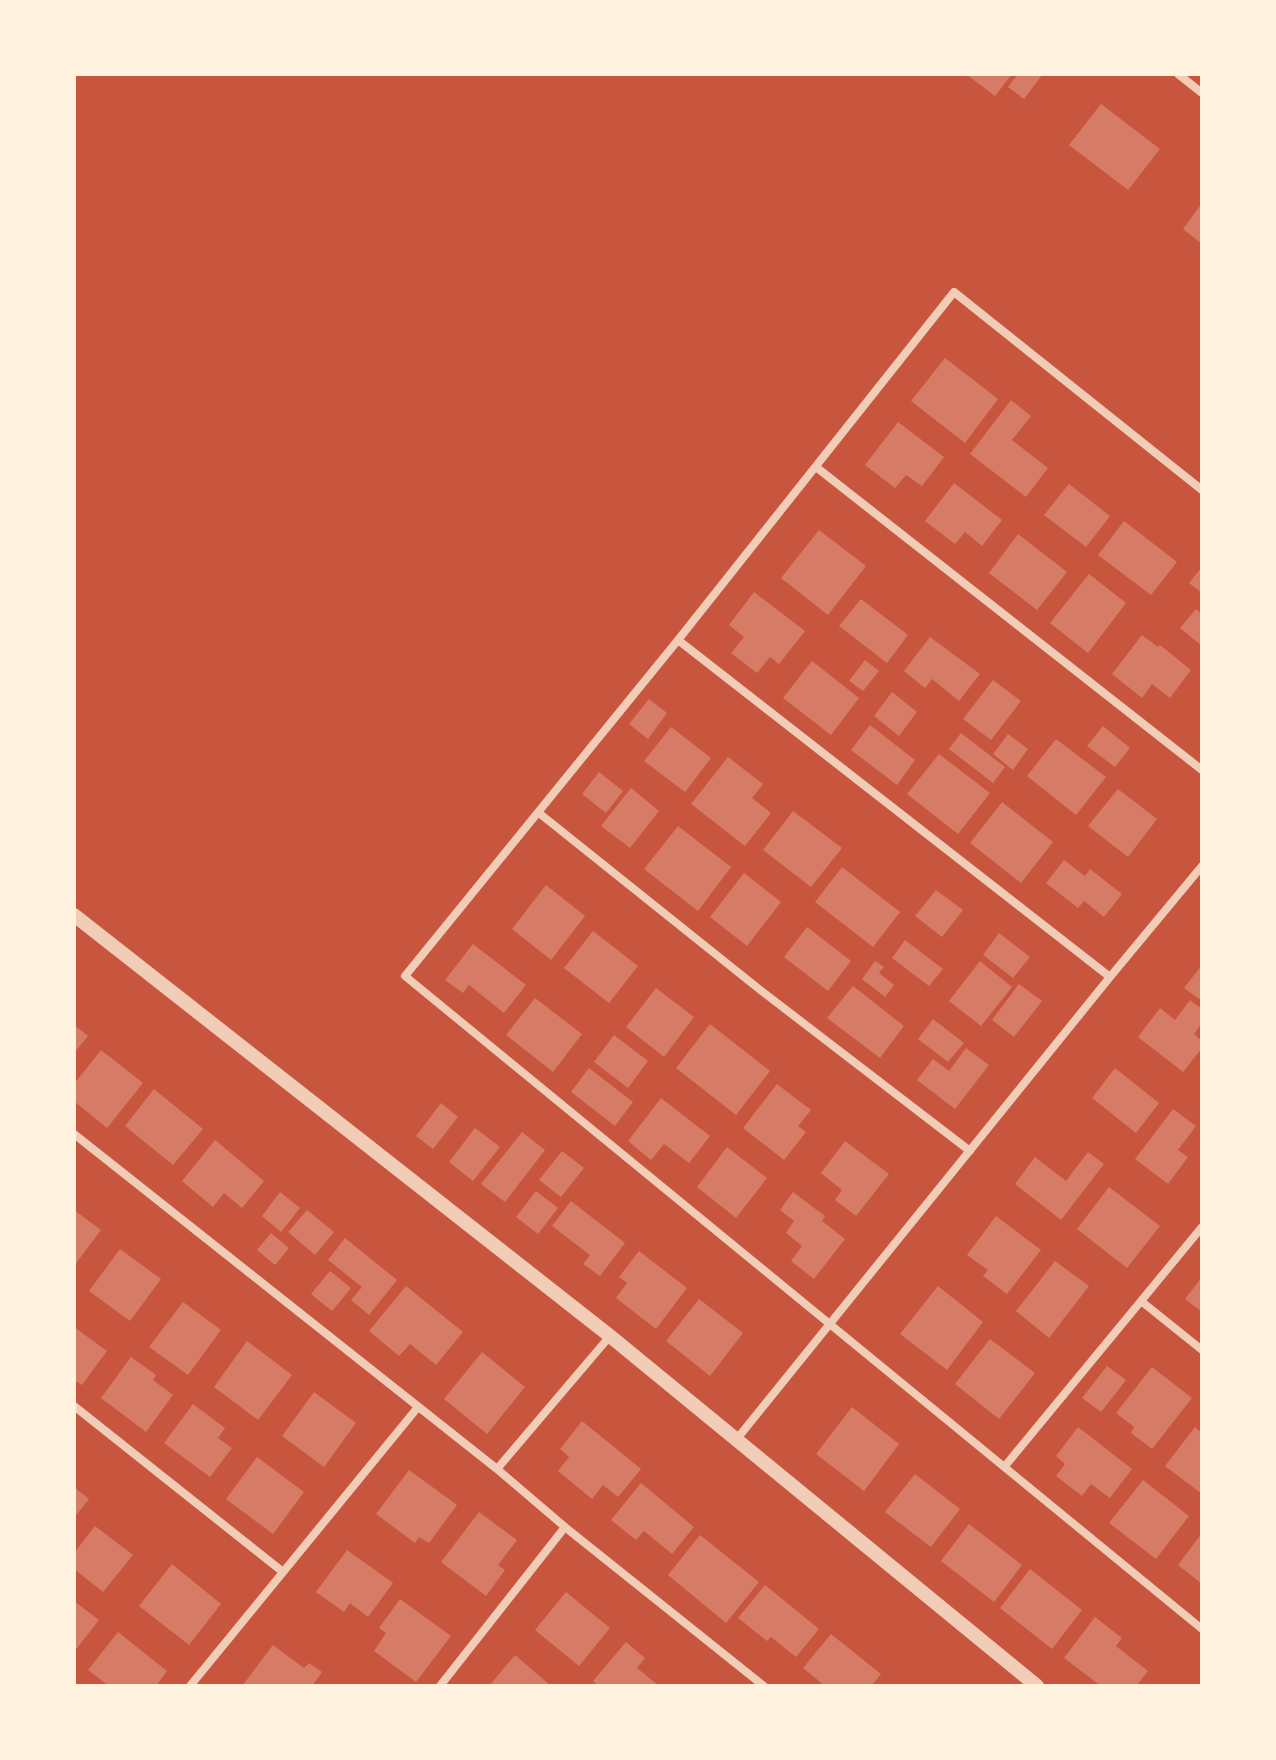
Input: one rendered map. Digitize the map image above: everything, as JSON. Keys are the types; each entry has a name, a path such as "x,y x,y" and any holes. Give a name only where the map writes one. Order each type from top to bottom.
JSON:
{"street":[{"path":"1178,74 1202,93"},
{"path":"1202,490 954,292 678,640 405,976 1202,1629"},
{"path":"816,467 1202,770"},
{"path":"678,640 1110,977"},
{"path":"539,813 759,989 970,1151"},
{"path":"735,1441 1202,866"},
{"path":"74,915 610,1336 1037,1686"},
{"path":"74,1134 497,1469 764,1686"},
{"path":"1005,1466 1202,1227"},
{"path":"1141,1301 1202,1350"},
{"path":"497,1469 610,1336"},
{"path":"74,1406 283,1572"},
{"path":"190,1686 418,1407"},
{"path":"440,1686 565,1527"}],"building":[{"path":"966,74 1012,74 995,96"},
{"path":"1018,74 1042,75 1024,99 1008,87"},
{"path":"1101,104 1160,149 1128,190 1069,145"},
{"path":"1202,203 1202,244 1183,229"},
{"path":"945,358 998,399 965,443 911,401"},
{"path":"1011,400 1031,416 1012,440 1048,468 1026,497 970,454"},
{"path":"898,422 944,457 922,486 906,475 895,488 865,465"},
{"path":"954,483 1002,520 982,546 965,532 955,544 925,521"},
{"path":"1069,484 1110,516 1086,547 1044,515"},
{"path":"1124,521 1177,562 1151,595 1098,555"},
{"path":"819,530 866,566 828,615 781,578"},
{"path":"1018,534 1067,572 1037,610 989,573"},
{"path":"1202,567 1202,593 1189,583"},
{"path":"1089,574 1126,603 1088,653 1050,623"},
{"path":"754,592 805,631 779,664 770,657 757,673 731,653 744,637 729,625"},
{"path":"861,599 908,635 887,663 839,626"},
{"path":"1196,609 1202,614 1202,646 1180,628"},
{"path":"1142,635 1191,670 1170,698 1152,684 1142,698 1112,674"},
{"path":"930,637 980,674 959,701 932,679 925,688 904,671"},
{"path":"865,660 879,671 863,691 849,681"},
{"path":"812,661 859,698 831,735 783,698"},
{"path":"993,680 1021,701 991,740 963,719"},
{"path":"892,692 917,712 899,736 874,716"},
{"path":"649,699 667,713 648,739 629,724"},
{"path":"870,725 915,760 897,785 851,750"},
{"path":"1103,726 1130,748 1115,767 1087,746"},
{"path":"671,727 711,758 685,792 644,761"},
{"path":"961,733 1005,767 993,783 949,749"},
{"path":"1008,734 1028,749 1013,770 993,754"},
{"path":"1056,739 1106,777 1076,815 1027,776"},
{"path":"939,754 990,793 958,834 907,794"},
{"path":"728,757 763,784 752,798 771,813 745,846 691,804"},
{"path":"599,772 623,791 606,813 582,794"},
{"path":"631,788 659,811 630,848 601,826"},
{"path":"1118,789 1157,819 1128,857 1088,826"},
{"path":"1002,802 1053,842 1021,883 970,843"},
{"path":"793,811 842,848 811,887 763,850"},
{"path":"678,826 731,867 698,911 644,869"},
{"path":"1064,860 1085,876 1090,869 1122,894 1104,917 1084,901 1078,908 1046,883"},
{"path":"842,867 900,912 873,947 815,902"},
{"path":"744,873 781,902 747,946 710,917"},
{"path":"546,885 585,916 551,960 512,929"},
{"path":"936,890 963,910 942,937 915,916"},
{"path":"807,927 851,961 828,991 784,957"},
{"path":"593,931 638,966 609,1003 564,968"},
{"path":"999,933 1030,957 1013,978 983,955"},
{"path":"905,940 943,969 929,986 892,958"},
{"path":"473,944 526,985 504,1013 469,985 463,993 445,980"},
{"path":"875,961 884,967 879,973 894,985 885,997 862,979"},
{"path":"980,961 1012,987 981,1026 949,1001"},
{"path":"1202,965 1202,1001 1184,988"},
{"path":"1019,984 1042,1001 1014,1037 992,1020"},
{"path":"853,986 904,1026 880,1058 827,1018"},
{"path":"656,988 694,1017 664,1057 626,1027"},
{"path":"535,998 582,1034 553,1072 506,1035"},
{"path":"1190,1000 1202,1009 1202,1023 1194,1034 1202,1041 1202,1048 1183,1072 1138,1037 1160,1008 1175,1020"},
{"path":"933,1019 964,1043 948,1062 918,1039"},
{"path":"710,1024 770,1071 736,1115 676,1068"},
{"path":"74,1025 88,1036 74,1053"},
{"path":"614,1035 648,1061 628,1088 594,1062"},
{"path":"966,1048 989,1065 955,1109 917,1080 933,1059 949,1071"},
{"path":"101,1050 143,1083 107,1128 74,1101 74,1084"},
{"path":"589,1068 633,1102 615,1126 571,1092"},
{"path":"1115,1068 1159,1103 1136,1133 1092,1098"},
{"path":"777,1084 811,1110 798,1126 806,1132 784,1160 743,1128"},
{"path":"154,1089 203,1129 173,1165 125,1126"},
{"path":"661,1098 710,1136 689,1163 664,1144 651,1160 628,1141"},
{"path":"441,1103 458,1117 433,1149 416,1136"},
{"path":"1173,1109 1196,1126 1178,1150 1188,1157 1168,1184 1135,1159"},
{"path":"475,1128 500,1147 473,1181 449,1162"},
{"path":"522,1132 545,1150 505,1202 481,1184"},
{"path":"215,1140 264,1181 242,1208 224,1193 213,1207 182,1181"},
{"path":"845,1141 889,1174 856,1216 835,1200 842,1190 821,1173"},
{"path":"727,1147 767,1178 736,1218 697,1187"},
{"path":"562,1151 584,1168 561,1197 539,1180"},
{"path":"1088,1152 1104,1164 1061,1220 1015,1184 1035,1157 1066,1181"},
{"path":"1109,1187 1160,1226 1127,1268 1077,1229"},
{"path":"536,1191 558,1208 538,1234 516,1217"},
{"path":"280,1192 300,1208 281,1232 262,1216"},
{"path":"793,1192 825,1216 822,1221 845,1239 814,1279 791,1261 802,1246 786,1233 794,1221 780,1210"},
{"path":"571,1201 625,1243 600,1276 583,1264 590,1255 552,1226"},
{"path":"74,1210 101,1230 74,1266"},
{"path":"307,1210 334,1232 315,1255 288,1232"},
{"path":"996,1216 1041,1250 1007,1294 983,1276 988,1270 967,1255"},
{"path":"271,1233 289,1248 275,1265 257,1250"},
{"path":"345,1238 397,1280 369,1315 351,1300 362,1287 328,1260"},
{"path":"120,1249 161,1279 130,1321 89,1291"},
{"path":"639,1251 687,1288 656,1329 616,1298 627,1283 619,1277"},
{"path":"1055,1261 1089,1286 1049,1338 1016,1311"},
{"path":"330,1271 351,1288 332,1311 311,1294"},
{"path":"1202,1277 1202,1312 1185,1299"},
{"path":"406,1286 463,1332 436,1365 410,1344 399,1356 369,1331"},
{"path":"938,1286 983,1322 947,1370 900,1334"},
{"path":"699,1299 743,1333 710,1376 666,1341"},
{"path":"183,1302 221,1330 188,1375 149,1347"},
{"path":"74,1327 107,1351 82,1385 74,1380"},
{"path":"990,1339 1035,1373 999,1419 955,1384"},
{"path":"247,1341 292,1375 258,1420 214,1387"},
{"path":"482,1352 525,1387 487,1434 444,1399"},
{"path":"131,1357 156,1375 153,1380 173,1395 146,1432 101,1398"},
{"path":"1107,1366 1126,1380 1101,1412 1082,1398"},
{"path":"1152,1367 1192,1398 1152,1449 1131,1433 1134,1427 1116,1413"},
{"path":"314,1392 356,1423 324,1467 282,1436"},
{"path":"193,1404 225,1428 218,1438 232,1448 210,1477 164,1443"},
{"path":"852,1407 899,1444 864,1491 816,1454"},
{"path":"582,1421 641,1469 618,1497 603,1485 592,1499 558,1471 569,1457 560,1449"},
{"path":"1078,1427 1132,1469 1110,1498 1091,1484 1082,1496 1056,1476 1065,1464 1056,1456"},
{"path":"1195,1427 1202,1433 1202,1494 1165,1466"},
{"path":"257,1457 304,1492 273,1534 226,1499"},
{"path":"409,1470 457,1505 429,1543 419,1537 415,1543 376,1514"},
{"path":"915,1474 960,1509 931,1547 885,1512"},
{"path":"1143,1480 1189,1516 1156,1559 1109,1523"},
{"path":"641,1483 694,1527 672,1554 644,1531 636,1540 611,1520"},
{"path":"74,1487 89,1499 74,1518"},
{"path":"479,1512 517,1540 498,1565 505,1570 486,1596 441,1562"},
{"path":"969,1524 1022,1565 994,1602 941,1561"},
{"path":"95,1526 133,1555 103,1592 74,1569 74,1553"},
{"path":"1202,1533 1202,1584 1178,1565"},
{"path":"700,1535 759,1582 726,1623 668,1575"},
{"path":"347,1550 393,1583 368,1617 350,1603 344,1612 316,1592"},
{"path":"172,1564 221,1604 189,1645 139,1606"},
{"path":"1030,1569 1082,1610 1052,1649 1000,1608"},
{"path":"765,1585 819,1629 796,1657 771,1637 767,1641 738,1618"},
{"path":"566,1592 610,1628 579,1666 535,1630"},
{"path":"400,1599 451,1636 416,1682 374,1651 386,1633 379,1628"},
{"path":"74,1601 99,1620 74,1652"},
{"path":"1095,1617 1122,1638 1116,1646 1148,1671 1136,1686 1101,1686 1064,1658"},
{"path":"118,1632 167,1671 156,1686 109,1686 88,1670"},
{"path":"831,1634 881,1674 871,1686 825,1686 803,1668"},
{"path":"626,1642 645,1658 637,1668 659,1686 599,1686 593,1681"},
{"path":"273,1645 304,1668 309,1663 322,1672 312,1686 242,1686"},
{"path":"515,1655 551,1686 489,1686"}]}
